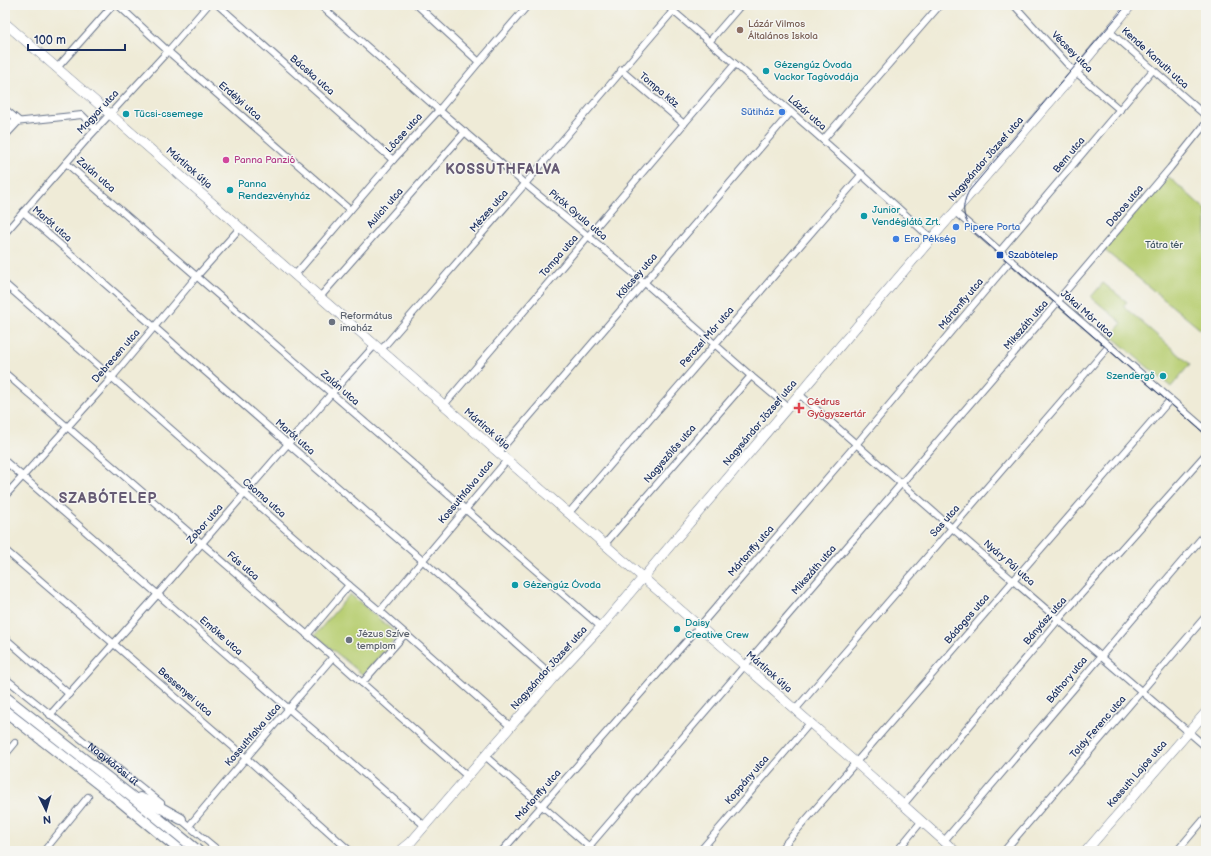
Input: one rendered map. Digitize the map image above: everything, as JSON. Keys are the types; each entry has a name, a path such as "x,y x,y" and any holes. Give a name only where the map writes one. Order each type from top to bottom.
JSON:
{"main road":[{"name":"Nagykőrösi út","path":"5,698 131,796 198,851"},
{"path":"5,711 114,796 175,849"},
{"path":"131,796 146,801 181,819"}],"street":[{"path":"56,68 113,5"},
{"name":"Erdélyi utca","path":"118,5 350,210"},
{"name":"Magyar utca","path":"5,233 208,5"},
{"name":"Bácska utca","path":"218,5 394,160"},
{"name":"Pirók Gyula utca","path":"320,5 439,110 645,283 788,407"},
{"path":"417,5 479,62"},
{"path":"518,5 526,8"},
{"name":"Lázár utca","path":"666,5 862,174 932,238"},
{"path":"709,42 741,5"},
{"path":"823,140 940,5"},
{"name":"Vécsey utca","path":"1014,5 1076,72 1120,110"},
{"name":"Nagysándor József utca","path":"400,851 411,842 467,776 601,627 932,238 1076,72 1131,5"},
{"name":"Lőcse utca","path":"295,275 526,8"},
{"name":"Mézes utca","path":"378,347 526,184 621,70 673,11"},
{"name":"Mártírok útja","path":"5,23 568,514 744,665 955,851"},
{"name":"Kende Kanuth utca","path":"1109,31 1206,116"},
{"name":"Tompa utca","path":"444,405 735,64"},
{"name":"Tompa köz","path":"621,70 684,124"},
{"name":"Bem utca","path":"1000,251 1153,70"},
{"path":"5,109 19,121"},
{"name":"Kölcsey utca","path":"498,453 791,112"},
{"path":"5,123 82,115 96,129"},
{"path":"5,136 19,121"},
{"name":"Dobos utca","path":"1058,302 1206,123"},
{"name":"Aulich utca","path":"320,297 465,132"},
{"name":"Zalán utca","path":"66,163 601,627"},
{"name":"Perczel Mór utca","path":"568,514 862,174"},
{"name":"Marót utca","path":"23,212 422,560 554,678"},
{"name":"Jókai Mór utca","path":"955,212 1206,430"},
{"name":"Debrecen utca","path":"5,496 112,378 197,276 240,228"},
{"name":"Mártonffy utca","path":"502,851 699,627 856,444 1010,260"},
{"name":"Csoma utca","path":"5,284 511,727"},
{"name":"Mikszáth utca","path":"587,849 1058,302"},
{"name":"Sas utca","path":"795,710 1109,346"},
{"name":"Zobor utca","path":"50,715 158,594 331,394 378,347"},
{"name":"Fás utca","path":"5,373 308,634 467,776"},
{"name":"Nagyszőlős utca","path":"604,545 751,376"},
{"name":"Nyáry Pál utca","path":"799,394 1206,747"},
{"name":"Bádogos utca","path":"779,851 1170,400"},
{"name":"Bányász utca","path":"903,805 1058,620 1206,454"},
{"name":"Kossuthfalva utca","path":"380,611 506,460"},
{"name":"Emőke utca","path":"5,461 288,709 425,826"},
{"name":"Báthory utca","path":"944,841 1206,533"},
{"name":"Bessenyei utca","path":"5,550 246,758 350,851"},
{"path":"308,634 349,585"},
{"name":"Toldy Ferenc utca","path":"1004,851 1206,616"},
{"path":"362,683 405,634"},
{"path":"5,638 69,694"},
{"name":"Kossuthfalva utca","path":"189,826 333,657"},
{"name":"Nagykőrösi út","path":"5,678 219,851"},
{"name":"Kossuth Lajos utca","path":"1086,851 1206,712"},
{"name":"Koppány utca","path":"700,851 810,723"},
{"path":"5,755 15,743"},
{"path":"485,756 542,806 587,849 594,851"},
{"path":"44,851 88,797"},
{"path":"1177,851 1206,817"},
{"path":"896,851 922,822"}],"green space":[{"name":"Tátra tér","path":"1169,177 1206,210 1206,334 1103,249"},
{"path":"1103,283 1127,302 1123,306 1190,364 1171,387 1111,336 1122,323 1091,297"},
{"path":"350,594 398,635 363,675 315,635"}],"tram line":[{"path":"1127,5 969,191 966,196 964,212 967,222 973,231 1206,435"}],"place":[{"name":"Lázár Vilmos Általános Iskola","path":"740,30"},
{"name":"Gézengúz Óvoda Vackor Tagóvodája","path":"766,71"},
{"name":"Sütiház","path":"782,112"},
{"name":"Tücsi-csemege","path":"126,114"},
{"name":"Panna Panzió","path":"226,160"},
{"name":"Panna Rendezvényház","path":"230,190"},
{"name":"Junior Vendéglátó Zrt.","path":"864,216"},
{"name":"Pipere Porta","path":"956,227"},
{"name":"Era Pékség","path":"896,239"},
{"name":"Szabótelep","path":"1000,255"},
{"name":"Református imaház","path":"332,322"},
{"name":"Szendergő","path":"1163,376"},
{"name":"Cédrus Gyógyszertár","path":"799,408"},
{"name":"Gézengúz Óvoda","path":"515,585"},
{"name":"Daisy Creative Crew","path":"677,629"},
{"name":"Jézus Szíve templom","path":"349,640"}],"district":[{"name":"KOSSUTHFALVA","path":"503,169"},
{"name":"SZABÓTELEP","path":"108,498"}]}
